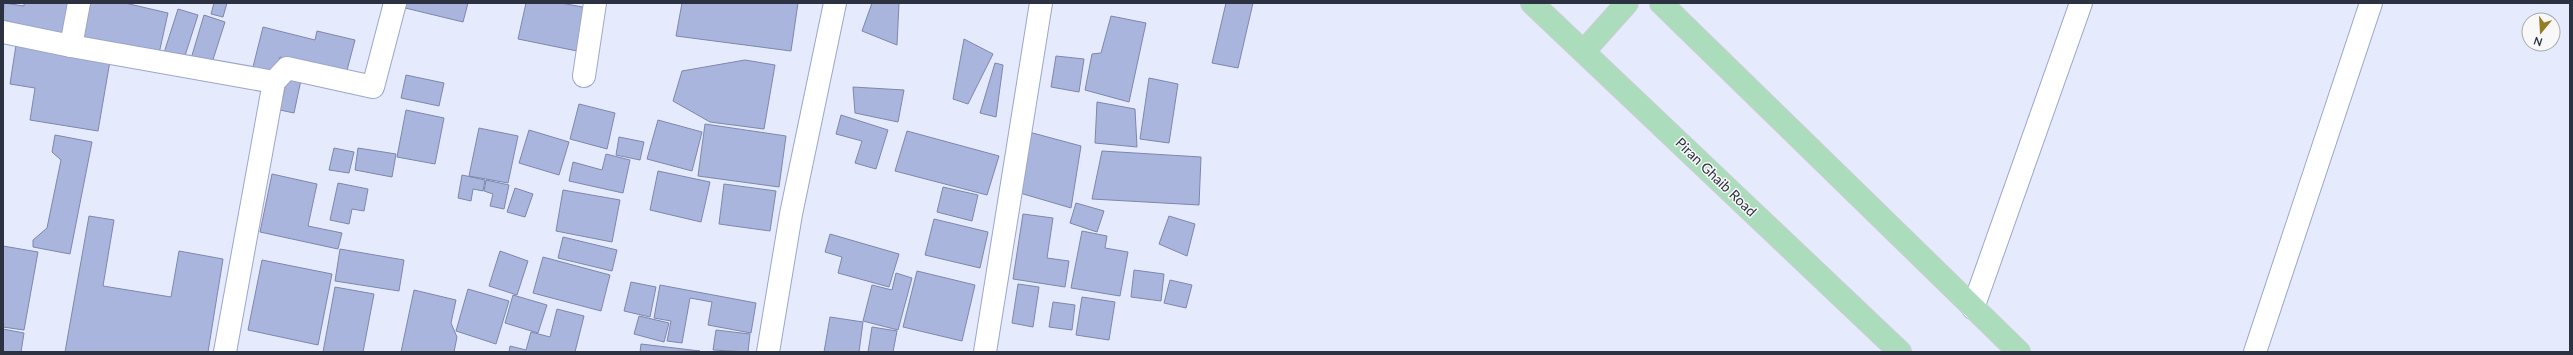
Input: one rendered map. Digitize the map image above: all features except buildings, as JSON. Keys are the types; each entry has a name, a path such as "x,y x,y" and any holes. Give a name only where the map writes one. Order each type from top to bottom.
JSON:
{"main road":[{"name":"Piran Ghaib Road","path":"1532,3 1900,352"},
{"path":"1584,51 1627,3"},
{"path":"1661,3 2019,352"}],"street":[{"path":"71,46 79,3"},
{"path":"225,352 274,82 287,68 373,87 395,3"},
{"path":"584,76 596,3"},
{"path":"768,352 791,214 835,3"},
{"path":"985,352 1041,3"},
{"path":"1973,308 2081,3"},
{"path":"2255,352 2371,3"},
{"path":"3,32 71,46 274,82"}]}
